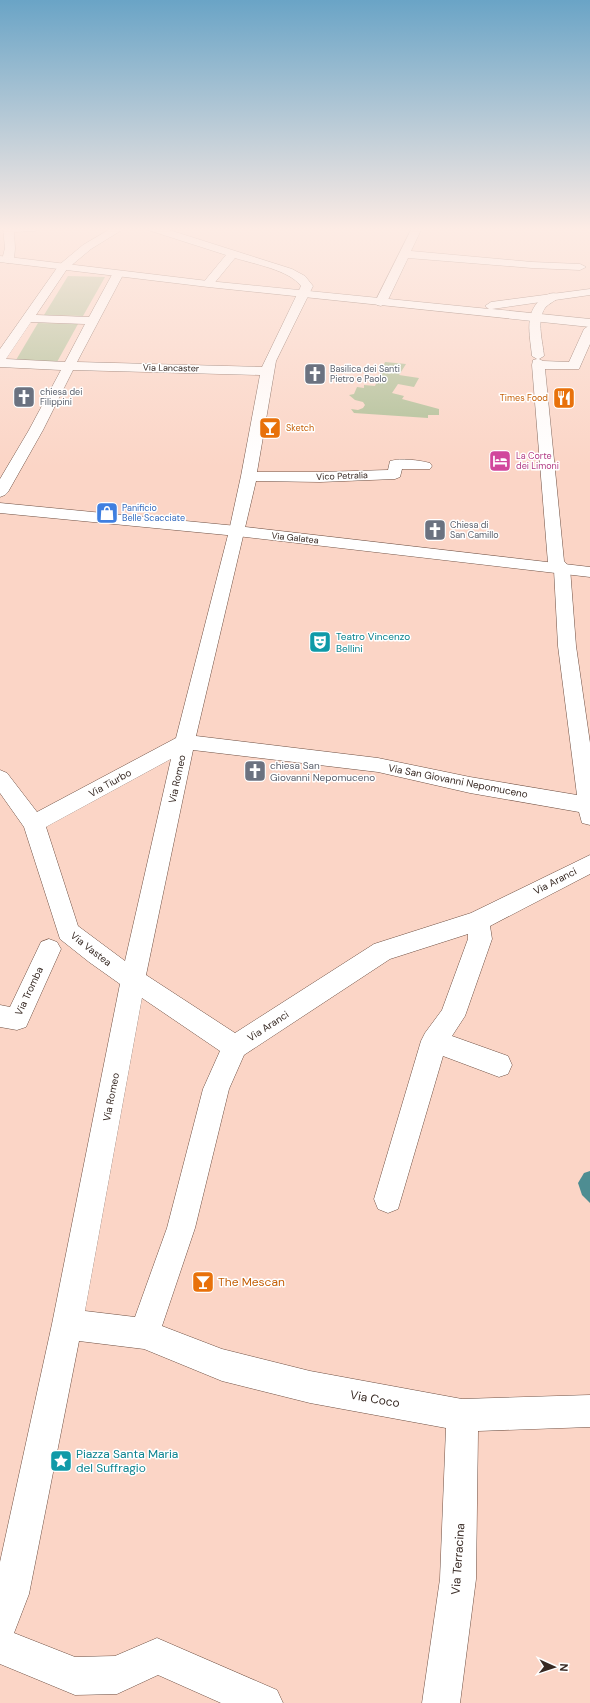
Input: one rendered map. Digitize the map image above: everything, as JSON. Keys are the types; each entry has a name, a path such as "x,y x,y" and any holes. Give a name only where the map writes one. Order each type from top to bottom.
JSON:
{"street":[{"path":"0,358 35,307"},
{"path":"0,492 36,430 101,307"},
{"name":"Via Romeo","path":"4,1602 68,1324 133,980 185,742 237,531 249,476 267,371 277,346 296,307"},
{"path":"442,307 590,323"},
{"path":"448,308 466,307"},
{"path":"539,307 536,318 538,362 556,563 562,568 567,646 589,811"},
{"path":"564,307 567,311 590,318"},
{"path":"28,318 93,321"},
{"path":"538,362 574,366 590,329"},
{"name":"Via Lancaster","path":"0,363 70,367 267,371"},
{"name":"Vico Petralia","path":"249,476 320,477 395,474 395,464 425,466"},
{"name":"Via Galatea","path":"0,508 237,531 590,572"},
{"name":"Via San Giovanni Nepomuceno","path":"185,742 378,766 589,811"},
{"name":"Via Tiurbo","path":"34,824 185,742"},
{"name":"Via Vastea","path":"0,778 34,824 68,932 97,955 133,980 235,1047"},
{"name":"Via Aranci","path":"235,1047 382,951 478,921 590,864"},
{"path":"388,1199 434,1041 452,1016 480,939 478,921"},
{"name":"Via Tromba","path":"0,1016 17,1019 49,949"},
{"path":"434,1041 499,1065"},
{"path":"156,1339 178,1235 216,1089 235,1047"},
{"name":"Via Coco","path":"68,1324 156,1339 222,1364 310,1387 462,1415 590,1411"},
{"name":"Via Terracina","path":"441,1703 458,1579 462,1415"},
{"path":"0,1646 75,1676 117,1675 157,1656 264,1703"}],"green space":[{"path":"49,307 88,307 83,316 44,315"},
{"path":"38,323 78,324 57,362 16,360"},
{"path":"385,362 406,364 399,375 419,378 414,387 398,384 392,393 404,396 402,399 439,409 439,415 428,415 428,418 354,413 351,409 358,410 363,408 365,405 363,402 355,400 349,395 354,394 357,387 364,388 364,385 375,386"}],"water":[{"path":"590,1171 590,1203 582,1195 578,1183 584,1173"}],"place":[{"name":"Basilica dei Santi Pietro e Paolo","path":"315,374"},
{"name":"chiesa dei Filippini","path":"24,397"},
{"name":"Times Food","path":"564,398"},
{"name":"Sketch","path":"270,428"},
{"name":"La Corte dei Limoni","path":"500,461"},
{"name":"Panificio Belle Scacciate","path":"107,513"},
{"name":"Chiesa di San Camillo","path":"435,530"},
{"name":"Teatro Vincenzo Bellini","path":"320,642"},
{"name":"chiesa San Giovanni Nepomuceno","path":"255,771"},
{"name":"The Mescan","path":"203,1282"},
{"name":"Piazza Santa Maria del Suffragio","path":"61,1461"}]}
